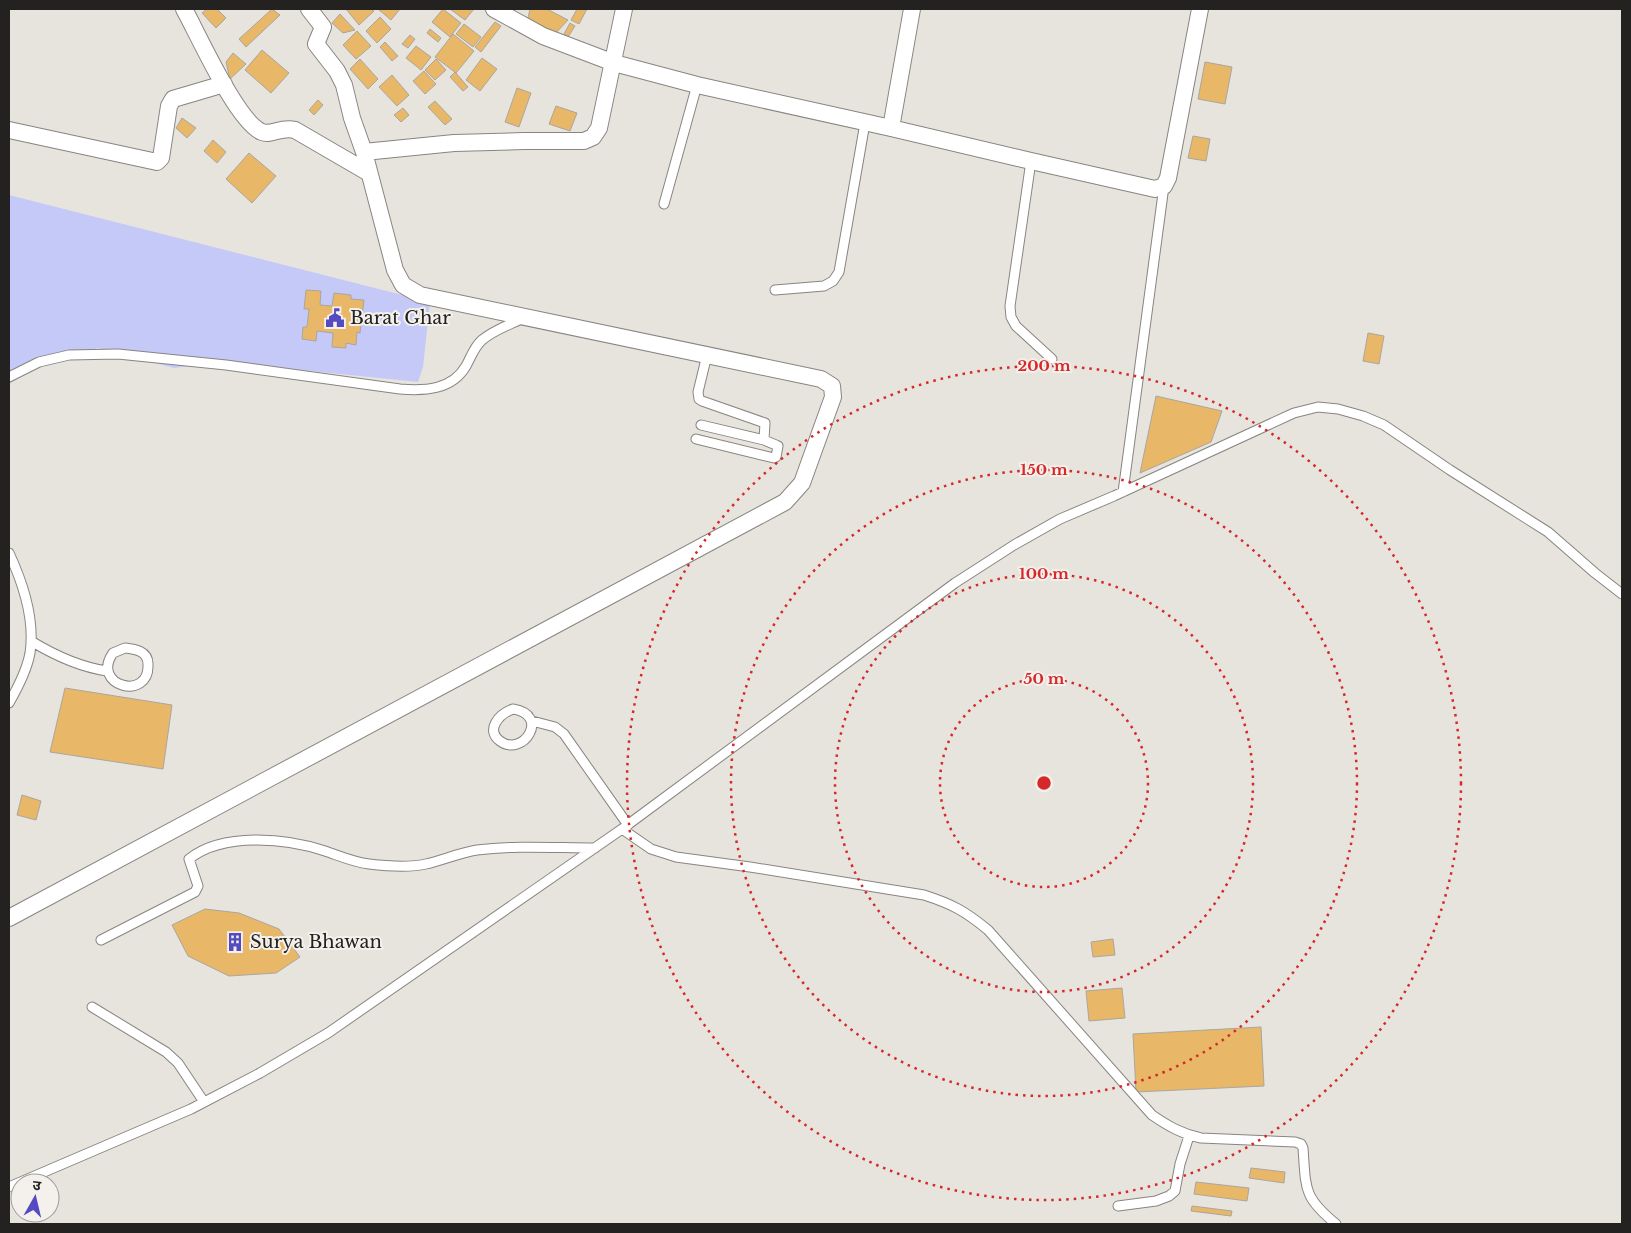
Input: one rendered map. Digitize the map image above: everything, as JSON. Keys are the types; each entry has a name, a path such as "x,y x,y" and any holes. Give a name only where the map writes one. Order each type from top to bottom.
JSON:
{"street":[{"path":"184,9 224,84 246,118 259,131 271,133 287,128 295,130 369,173"},
{"path":"9,918 785,502 802,482 833,398 832,386 821,379 420,295 404,285 395,270 364,152 340,76 316,44 322,30 322,25 309,9"},
{"path":"494,9 543,36 614,63 697,85 1155,189 1164,186 1168,178 1200,9"},
{"path":"364,152 454,143 524,140 584,141 593,137 599,128 624,9"},
{"path":"891,128 912,9"},
{"path":"9,130 157,162 161,158 169,106 173,99 224,84"}],"lane":[{"path":"664,204 697,85"},
{"path":"775,290 824,286 833,281 839,272 865,123"},
{"path":"1031,161 1010,306 1011,317 1016,326 1052,359"},
{"path":"1123,492 1164,186"},
{"path":"9,377 33,365 52,359 69,355 101,354 226,365 409,390 434,389 448,384 457,377 465,368 474,348 482,340 526,317"},
{"path":"707,355 698,392 699,399 765,423 764,440"},
{"path":"9,1187 204,1102 252,1077 328,1032 625,827 955,583 1014,545 1060,519 1294,413 1318,407 1338,408 1384,425 1450,470 1548,532 1594,573 1622,594"},
{"path":"696,439 756,455 775,458 778,446 764,440 700,424"},
{"path":"9,552 16,566 29,612 31,641 30,656 17,690 9,703"},
{"path":"31,641 71,662 107,672 115,682 125,685 139,685 145,681 148,671 148,660 144,654 136,650 125,648 118,650 109,659 106,666 107,672"},
{"path":"532,721 532,727 524,742 503,743 498,739 495,732 495,724 500,715 512,709 524,712 532,721 555,726 564,734 625,827 652,849 669,855 924,895 948,902 960,909 988,930 1152,1115 1170,1128 1189,1136 1201,1138 1295,1142 1301,1144 1303,1148 1305,1185 1309,1197 1319,1210 1336,1224"},
{"path":"101,940 195,892 198,886 189,859 217,845 229,842 272,841 296,844 356,862 392,865 424,864 460,854 490,849 595,848"},
{"path":"92,1007 166,1052 178,1063 204,1102"},
{"path":"1118,1206 1156,1201 1169,1196 1175,1191 1180,1164 1189,1136"}],"shaded area":[{"path":"9,195 430,302 423,367 418,382 222,362 174,368 98,348 45,363 9,384"}],"building":[{"path":"207,9 217,9 226,18 216,28 202,13"},
{"path":"272,9 280,15 246,47 239,39"},
{"path":"346,9 371,9 374,11 359,25"},
{"path":"378,9 400,9 391,20"},
{"path":"443,9 461,23 450,37 432,22"},
{"path":"450,9 474,9 465,20"},
{"path":"530,9 547,9 568,20 554,35 528,18"},
{"path":"577,9 587,9 579,24 571,20"},
{"path":"340,14 355,30 343,33 332,23"},
{"path":"380,17 391,29 377,43 366,31"},
{"path":"495,22 501,26 481,52 475,47"},
{"path":"570,23 575,26 568,37 564,34"},
{"path":"464,24 481,37 473,47 456,34"},
{"path":"430,29 441,38 438,42 427,33"},
{"path":"357,31 371,46 356,59 343,45"},
{"path":"453,34 474,51 456,73 435,57"},
{"path":"410,35 415,39 408,48 402,44"},
{"path":"385,42 398,56 392,61 380,47"},
{"path":"416,46 431,57 421,70 406,58"},
{"path":"262,50 289,73 271,93 245,70"},
{"path":"233,53 246,64 230,79 226,62"},
{"path":"482,58 497,69 480,91 466,80"},
{"path":"360,59 378,79 368,89 350,69"},
{"path":"436,59 446,70 435,80 425,70"},
{"path":"1205,62 1232,67 1225,104 1198,99"},
{"path":"424,71 436,84 425,94 413,81"},
{"path":"455,72 468,87 463,91 450,77"},
{"path":"392,75 409,95 397,106 379,87"},
{"path":"517,88 531,93 519,127 505,122"},
{"path":"318,100 323,105 314,115 309,110"},
{"path":"435,101 452,119 445,125 428,107"},
{"path":"556,106 577,113 570,131 549,124"},
{"path":"403,108 409,115 401,122 394,115"},
{"path":"182,118 196,128 187,138 176,128"},
{"path":"1193,136 1210,139 1206,161 1188,158"},
{"path":"213,140 226,152 217,163 204,151"},
{"path":"249,153 276,176 252,203 226,179"},
{"name":"Barat Ghar","path":"306,290 321,291 320,305 332,306 334,293 351,295 351,299 364,300 360,333 357,332 356,345 346,343 346,348 332,347 333,333 317,331 316,341 302,339 303,327 307,327 309,309 304,309"},
{"path":"1368,333 1384,336 1379,364 1363,361"},
{"path":"1156,396 1222,411 1211,442 1140,473"},
{"path":"65,688 172,705 163,769 50,752"},
{"path":"22,795 41,801 36,820 17,815"},
{"name":"Surya Bhawan","path":"205,909 239,913 279,929 300,957 276,973 229,976 188,956 172,925"},
{"path":"1113,939 1115,955 1093,957 1091,942"},
{"path":"1122,988 1125,1018 1089,1021 1086,991"},
{"path":"1261,1027 1264,1086 1136,1092 1133,1034"},
{"path":"1251,1168 1285,1172 1284,1183 1249,1178"},
{"path":"1196,1182 1249,1188 1247,1201 1194,1194"},
{"path":"1192,1206 1232,1211 1231,1216 1191,1211"}],"place":[{"name":"Barat Ghar","path":"335,318"},
{"name":"Surya Bhawan","path":"235,942"}]}
